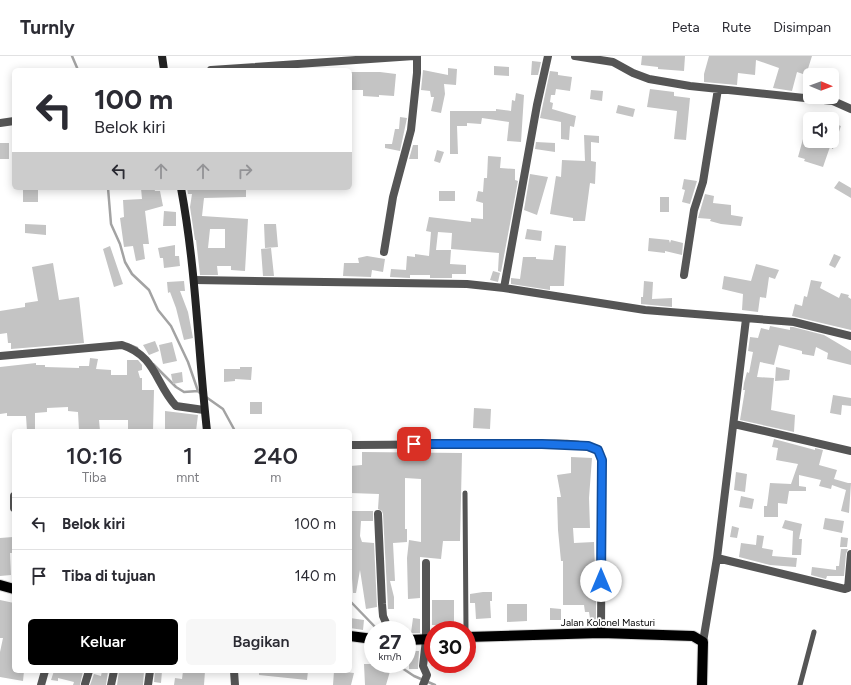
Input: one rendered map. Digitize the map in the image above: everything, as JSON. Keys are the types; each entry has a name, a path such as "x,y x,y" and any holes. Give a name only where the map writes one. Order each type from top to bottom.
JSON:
{"main road":[{"path":"0,585 12,588"},
{"name":"Jalan Kolonel Masturi","path":"476,637 601,633 693,636 703,642"},
{"path":"352,636 364,638"},
{"path":"702,685 703,642"}],"street":[{"path":"162,56 164,68"},
{"path":"240,68 415,56 417,73 411,130 393,198 384,252"},
{"path":"504,288 537,105 548,56"},
{"path":"575,56 613,62 633,73 649,79 718,89 832,101 851,109"},
{"path":"684,275 694,210 702,182 718,89"},
{"path":"0,123 12,121"},
{"path":"181,190 194,280 207,429"},
{"path":"194,280 467,284 504,288 645,310 794,322 851,336"},
{"path":"703,642 717,558 746,319"},
{"path":"0,356 122,345 133,349 152,366 176,406 204,410"},
{"path":"734,424 851,451"},
{"path":"352,445 457,443 542,444 588,446 598,450 602,460 601,633"},
{"path":"378,514 382,604 385,621"},
{"path":"717,558 845,589 848,588 851,554"},
{"path":"426,563 428,621"},
{"path":"424,662 423,666 425,681"},
{"path":"41,685 44,673"},
{"path":"85,684 88,673"},
{"path":"111,685 114,673"},
{"path":"148,685 150,673"},
{"path":"234,673 235,685"}],"lane":[{"path":"465,493 466,621"},
{"path":"800,685 814,632"}],"building":[{"path":"642,56 685,56 684,71 658,69 658,67 641,65"},
{"path":"709,56 812,56 808,68 803,68 803,74 797,72 792,91 773,88 779,68 756,60 755,75 738,73 737,85 704,82 704,74"},
{"path":"532,61 541,62 538,75 531,75"},
{"path":"494,66 509,67 509,76 494,75"},
{"path":"448,68 457,69 456,85 444,84 445,94 441,113 431,111 434,97 431,97 430,91 421,90 423,70 448,75"},
{"path":"550,71 558,72 558,75 572,77 570,91 556,89 555,95 551,95 550,102 553,103 552,109 576,116 574,127 570,126 569,140 561,139 561,122 540,118"},
{"path":"352,72 380,72 396,74 394,96 363,96 363,90 352,90"},
{"path":"650,89 674,92 674,96 690,98 686,140 674,139 677,111 647,107"},
{"path":"591,90 603,91 602,101 590,99"},
{"path":"516,93 524,95 521,142 507,141 509,122 482,118 481,124 467,123 467,126 457,126 458,154 450,154 450,111 496,111 496,109 511,111 512,100 515,101"},
{"path":"618,105 635,109 633,117 616,113"},
{"path":"400,117 407,118 400,151 385,148 385,144 392,144 395,129 399,129"},
{"path":"584,135 599,136 599,143 591,142 591,161 596,162 595,184 590,183 585,221 573,221 573,218 550,214 556,176 561,177 562,160 585,161"},
{"path":"803,139 803,148 830,148 823,167 804,161 805,159 798,157"},
{"path":"536,142 555,143 555,152 535,149"},
{"path":"0,143 9,143 9,159 0,159"},
{"path":"413,145 418,145 418,159 409,159"},
{"path":"437,150 444,152 440,163 434,161"},
{"path":"488,156 501,157 500,168 515,169 515,180 518,181 501,272 498,271 499,253 451,249 452,233 438,232 436,250 451,250 450,264 466,265 466,274 452,274 452,278 430,278 430,275 410,275 410,278 390,277 391,269 406,270 407,256 415,257 415,254 429,256 431,232 426,231 429,217 471,222 471,218 483,219 483,203 476,201 478,191 483,192 484,178 487,178"},
{"path":"530,174 548,177 537,215 524,210"},
{"path":"684,179 697,181 690,204 682,202 685,190 682,189"},
{"path":"839,181 851,188 851,198 834,188"},
{"path":"23,190 38,190 38,202 23,202"},
{"path":"141,190 160,191 163,206 145,211 149,244 143,244 145,259 136,261 133,246 124,247 120,218 124,217 123,200 142,199"},
{"path":"187,190 246,190 246,197 204,198 202,216 248,219 245,271 231,270 231,266 217,266 218,275 200,275 190,207 192,194 188,194","holes":["210,229 225,229 225,248 208,248"]},
{"path":"439,191 455,191 455,201 439,201"},
{"path":"705,194 714,196 713,203 731,205 731,215 743,217 741,226 721,224 710,221 711,219 698,218"},
{"path":"660,197 669,197 669,212 660,212"},
{"path":"164,211 176,212 176,226 163,226"},
{"path":"25,224 46,225 46,235 25,233"},
{"path":"264,224 276,224 278,247 265,248"},
{"path":"527,229 542,231 541,241 525,239"},
{"path":"649,238 669,240 670,243 671,240 683,243 682,255 665,251 665,253 648,251"},
{"path":"175,245 175,256 179,256 180,266 164,268 163,258 160,258 158,248"},
{"path":"555,245 566,246 564,286 550,286 550,290 511,284 511,278 520,279 523,257 536,257 536,259 553,260"},
{"path":"110,246 123,284 114,287 103,249"},
{"path":"271,248 274,276 263,276 261,249"},
{"path":"834,254 841,257 835,268 829,265"},
{"path":"367,256 385,259 383,272 372,270 371,277 343,276 344,263 359,263 358,258"},
{"path":"53,263 59,300 79,297 84,343 11,349 11,343 8,343 7,333 0,334 0,311 25,307 25,303 38,301 32,267"},
{"path":"756,264 779,270 775,279 769,277 766,298 760,297 758,312 742,310 743,294 722,289 724,276 751,281"},
{"path":"493,271 500,273 498,282 490,280"},
{"path":"811,280 822,282 820,288 839,298 841,293 849,295 848,297 851,299 851,330 792,316 795,304 802,306 804,296 807,297"},
{"path":"184,281 185,291 180,291 188,312 193,338 184,340 176,308 170,292 168,293 167,282"},
{"path":"644,281 653,282 652,299 672,298 672,307 641,304"},
{"path":"770,326 790,330 790,327 793,327 824,335 851,351 851,365 827,359 828,353 816,347 814,356 802,354 802,351 779,345 774,365 760,362 757,377 774,378 771,410 795,415 794,432 740,420 745,390 743,390 744,383 747,372 749,373 753,352 748,351 750,337 758,338 761,328 769,330"},
{"path":"155,341 159,351 149,355 143,345"},
{"path":"172,342 177,361 163,364 159,345"},
{"path":"90,358 98,359 96,369 111,370 111,375 127,375 127,360 138,360 142,365 142,370 138,371 140,378 142,378 142,390 154,390 153,429 128,429 128,420 99,420 100,429 79,429 78,412 68,411 68,407 47,408 47,412 35,413 35,429 27,429 26,416 7,416 7,413 0,414 0,367 36,363 36,365 45,365 45,367 79,368 79,366 89,366"},
{"path":"240,367 252,367 251,380 235,379 235,381 224,382 224,369 240,369"},
{"path":"776,367 790,370 789,380 775,381"},
{"path":"182,372 183,382 173,384 171,374"},
{"path":"833,395 851,398 851,406 842,405 841,415 830,413"},
{"path":"250,402 262,402 262,414 250,414"},
{"path":"474,408 491,409 490,429 473,428"},
{"path":"165,411 198,415 196,429 165,429"},
{"path":"774,439 815,450 815,448 823,450 819,465 837,470 834,479 851,483 849,513 841,511 846,490 832,485 831,489 819,486 821,480 799,475 799,486 806,487 806,491 789,491 787,504 778,503 778,517 764,517 764,506 767,506 770,483 791,484 798,464 776,460 778,448 772,447"},
{"path":"362,452 462,453 460,541 443,541 441,559 420,557 420,598 408,599 407,558 409,540 421,542 421,479 405,478 405,529 407,529 407,542 393,543 395,581 390,581 394,597 394,609 388,609 383,514 382,511 378,509 379,494 352,493 352,466 362,465"},
{"path":"571,457 592,458 589,498 590,528 573,528 574,543 594,542 595,571 593,572 593,593 596,592 596,624 591,625 589,612 585,612 584,605 563,605 563,561 561,561 558,530 557,497 561,497 557,475 571,473"},
{"path":"736,472 747,474 745,492 734,490"},
{"path":"741,496 754,499 752,509 739,507"},
{"path":"352,511 373,511 373,521 361,521 360,536 362,542 374,543 377,607 366,609 360,570 356,593 353,593"},
{"path":"825,518 844,521 842,533 823,529"},
{"path":"785,520 802,524 799,539 802,539 801,555 792,555 793,531 782,528"},
{"path":"732,526 739,528 737,538 730,537"},
{"path":"757,535 764,536 762,548 773,550 772,556 797,558 796,567 770,565 739,557 741,543 756,545"},
{"path":"12,537 12,553 10,553 11,575 0,576 0,538"},
{"path":"841,537 848,538 847,547 840,547"},
{"path":"841,549 848,549 846,554 844,576 827,576 826,579 811,575 812,567 836,570 836,566 839,566"},
{"path":"492,592 492,601 490,601 491,618 476,619 475,603 470,603 470,594"},
{"path":"0,600 12,603 12,673 24,673 23,681 0,677 0,652 3,638 0,638"},
{"path":"432,600 454,600 454,621 432,621"},
{"path":"507,604 527,604 527,621 507,622"},
{"path":"550,608 561,609 561,620 550,620"},
{"path":"352,618 364,620 363,630 352,628"},
{"path":"413,618 420,619 420,633 416,633 416,621 413,621"},
{"path":"416,651 419,651 418,669 416,669"},
{"path":"53,673 83,673 80,685 73,685 74,682 58,678 58,681 51,680"},
{"path":"102,673 108,673 106,685 90,685 94,674 101,676"},
{"path":"119,673 144,673 143,685 117,685"},
{"path":"155,673 162,673 161,683 154,682"},
{"path":"183,673 205,673 204,685 174,685 175,678 182,679"},
{"path":"259,673 308,673 307,680 259,675"},
{"path":"334,673 354,673 351,685 333,685"},
{"path":"364,673 390,673 386,685 365,685"}],"waterway":[{"path":"72,56 77,68"},
{"path":"108,190 111,224 120,244 125,262 132,274 149,290 158,310 171,326 188,362 200,393"},
{"path":"127,344 137,348"},
{"path":"153,364 176,387 184,392 198,391"},
{"path":"206,397 223,409 234,429"},
{"path":"352,603 369,621"},
{"path":"410,673 435,685"}],"route":[{"path":"414,444 542,444 588,446 598,450 602,460 601,581"}]}
